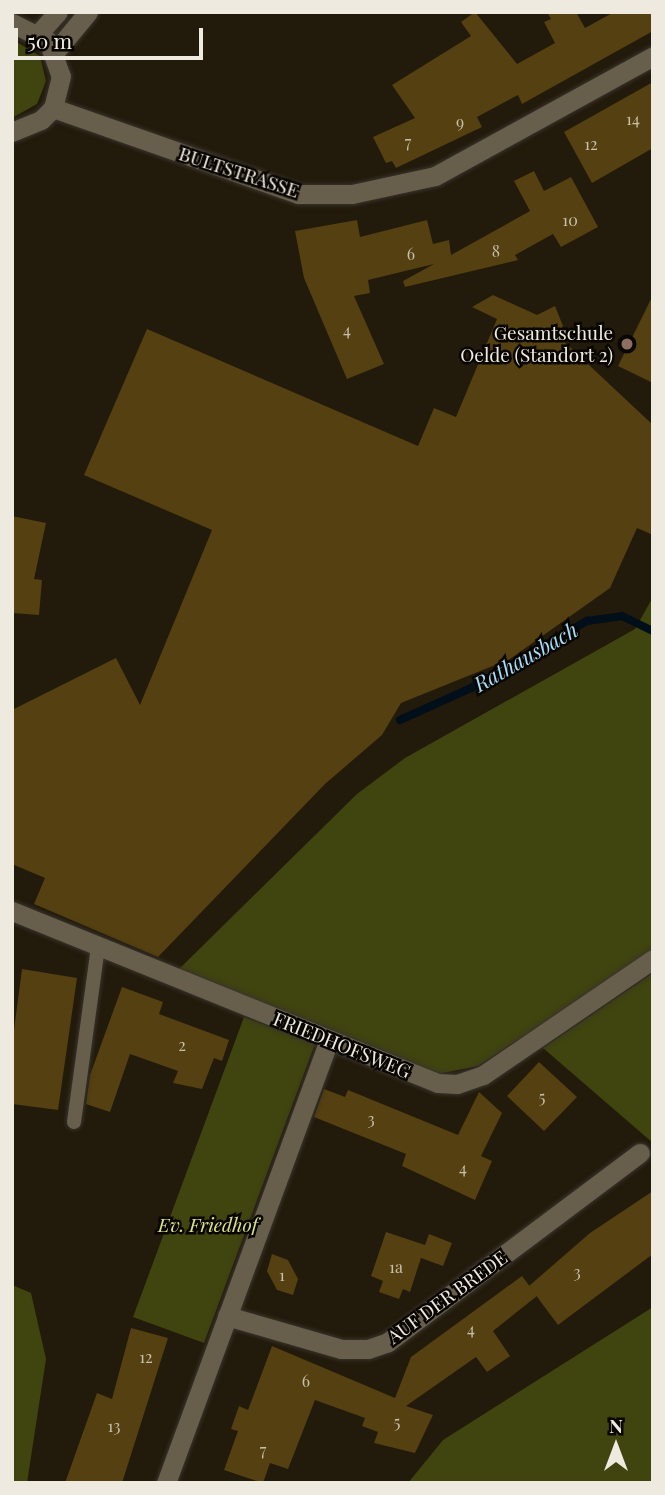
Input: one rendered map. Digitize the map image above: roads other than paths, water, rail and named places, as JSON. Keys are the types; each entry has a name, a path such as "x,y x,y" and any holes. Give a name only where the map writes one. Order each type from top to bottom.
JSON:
{"street":[{"path":"39,33 58,12"},
{"path":"55,52 88,12"},
{"path":"12,23 39,33 55,52 61,76 53,108 41,120 12,132"},
{"name":"BULTSTRASSE","path":"53,108 298,194 352,194 435,176 653,57"},
{"name":"FRIEDHOFSWEG","path":"12,911 438,1083 457,1084 483,1075 653,959"},
{"path":"166,1483 329,1040"},
{"name":"AUF DER BREDE","path":"227,1316 341,1349 368,1349 388,1342 640,1153"}],"lane":[{"path":"74,1122 98,946"}],"waterway":[{"name":"Rathausbach","path":"400,720 473,687 587,621 622,616 653,631"}],"place":[{"name":"Gesamtschule Oelde (Standort 2)","path":"627,344"}],"park label":[{"name":"Ev. Friedhof","path":"208,1225"}]}
